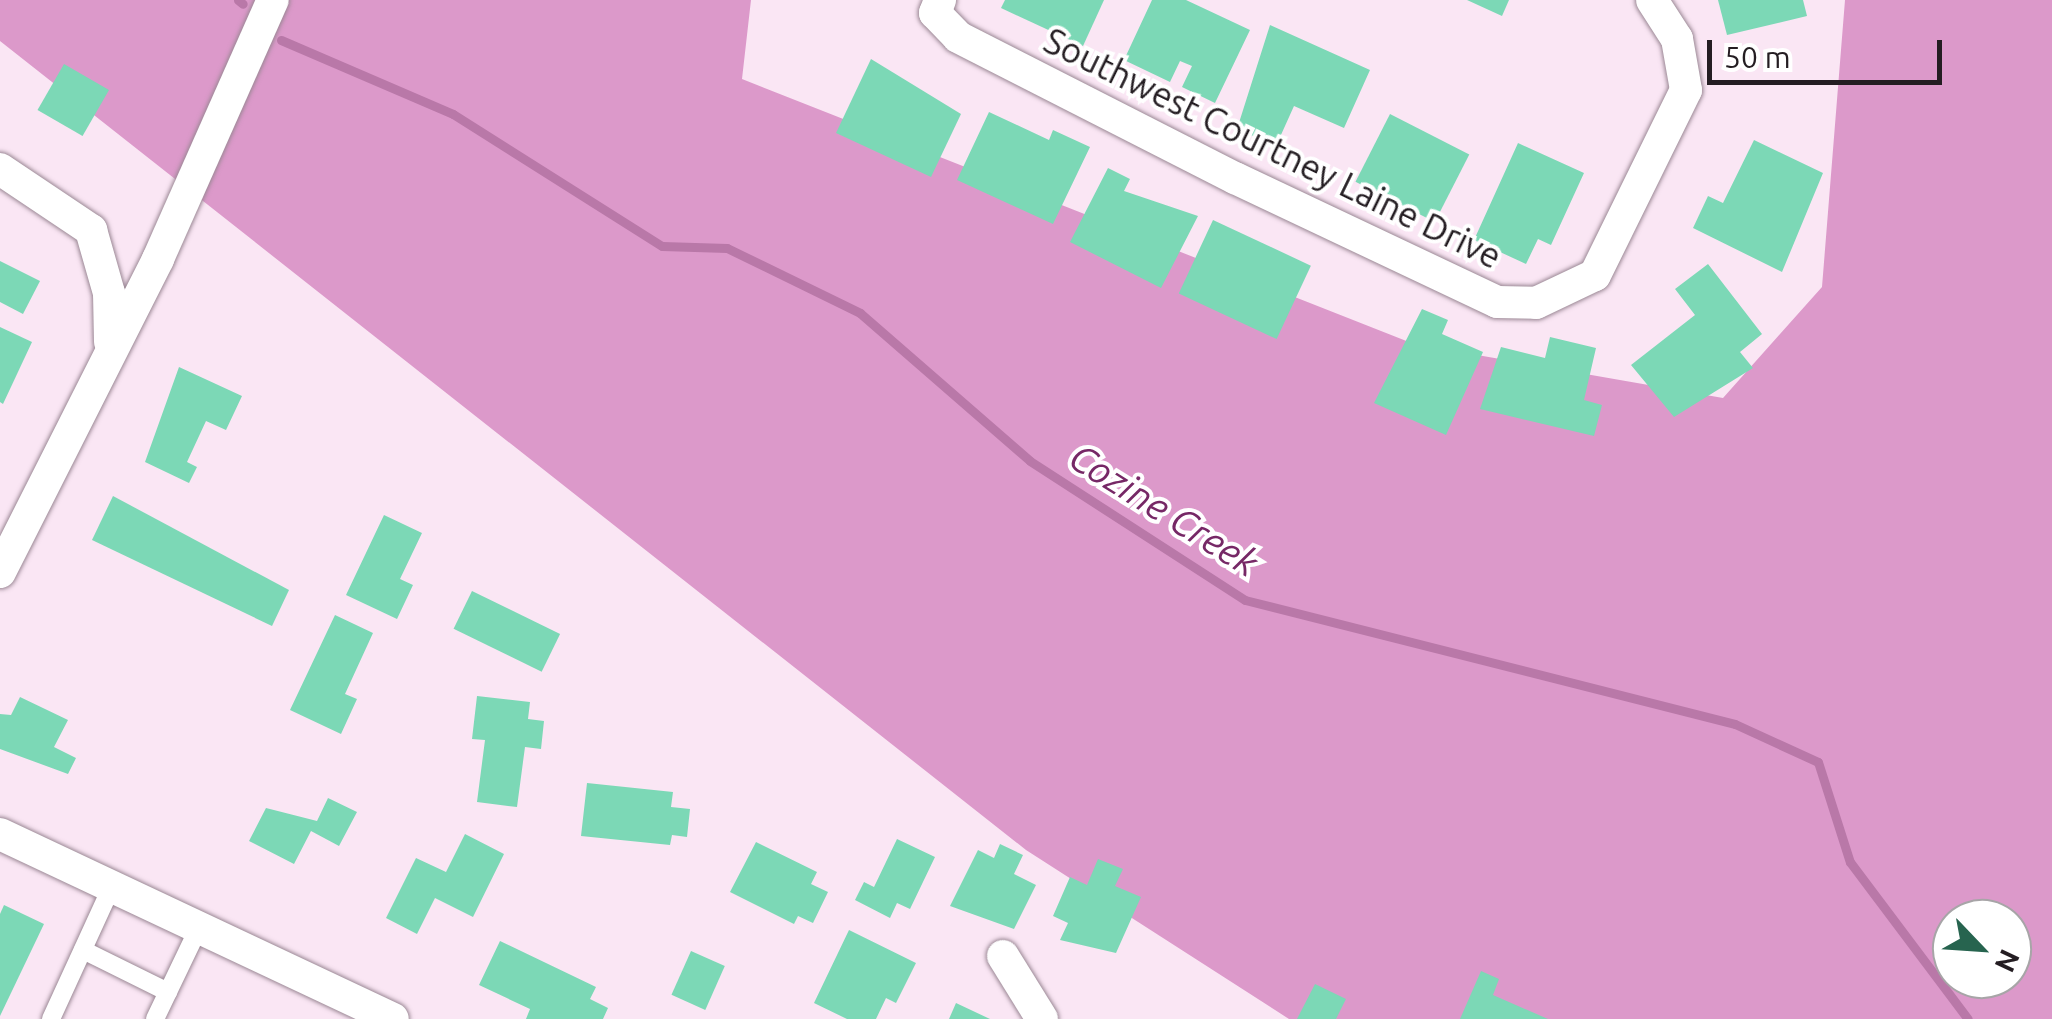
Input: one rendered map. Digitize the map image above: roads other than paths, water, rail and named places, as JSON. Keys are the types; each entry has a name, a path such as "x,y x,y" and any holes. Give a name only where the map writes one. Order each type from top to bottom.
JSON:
{"street":[{"path":"0,572 110,342 158,259 273,0"},
{"name":"Southwest Courtney Laine Drive","path":"940,0 935,14 958,37 1224,172 1497,302 1536,303 1595,275 1686,90 1677,39 1652,0"},
{"path":"0,169 91,230 109,292 110,342"},
{"path":"0,834 393,1019"},
{"path":"1003,956 1042,1019"}],"lane":[{"path":"51,1019 112,886"},
{"path":"155,1019 199,928"},
{"path":"83,950 168,992"}],"waterway":[{"name":"Cozine Creek","path":"238,0 243,4"},
{"name":"Cozine Creek","path":"281,40 453,114 662,246 727,248 860,313 1030,461 1245,600 1735,724 1818,762 1850,862 1968,1019"}]}
